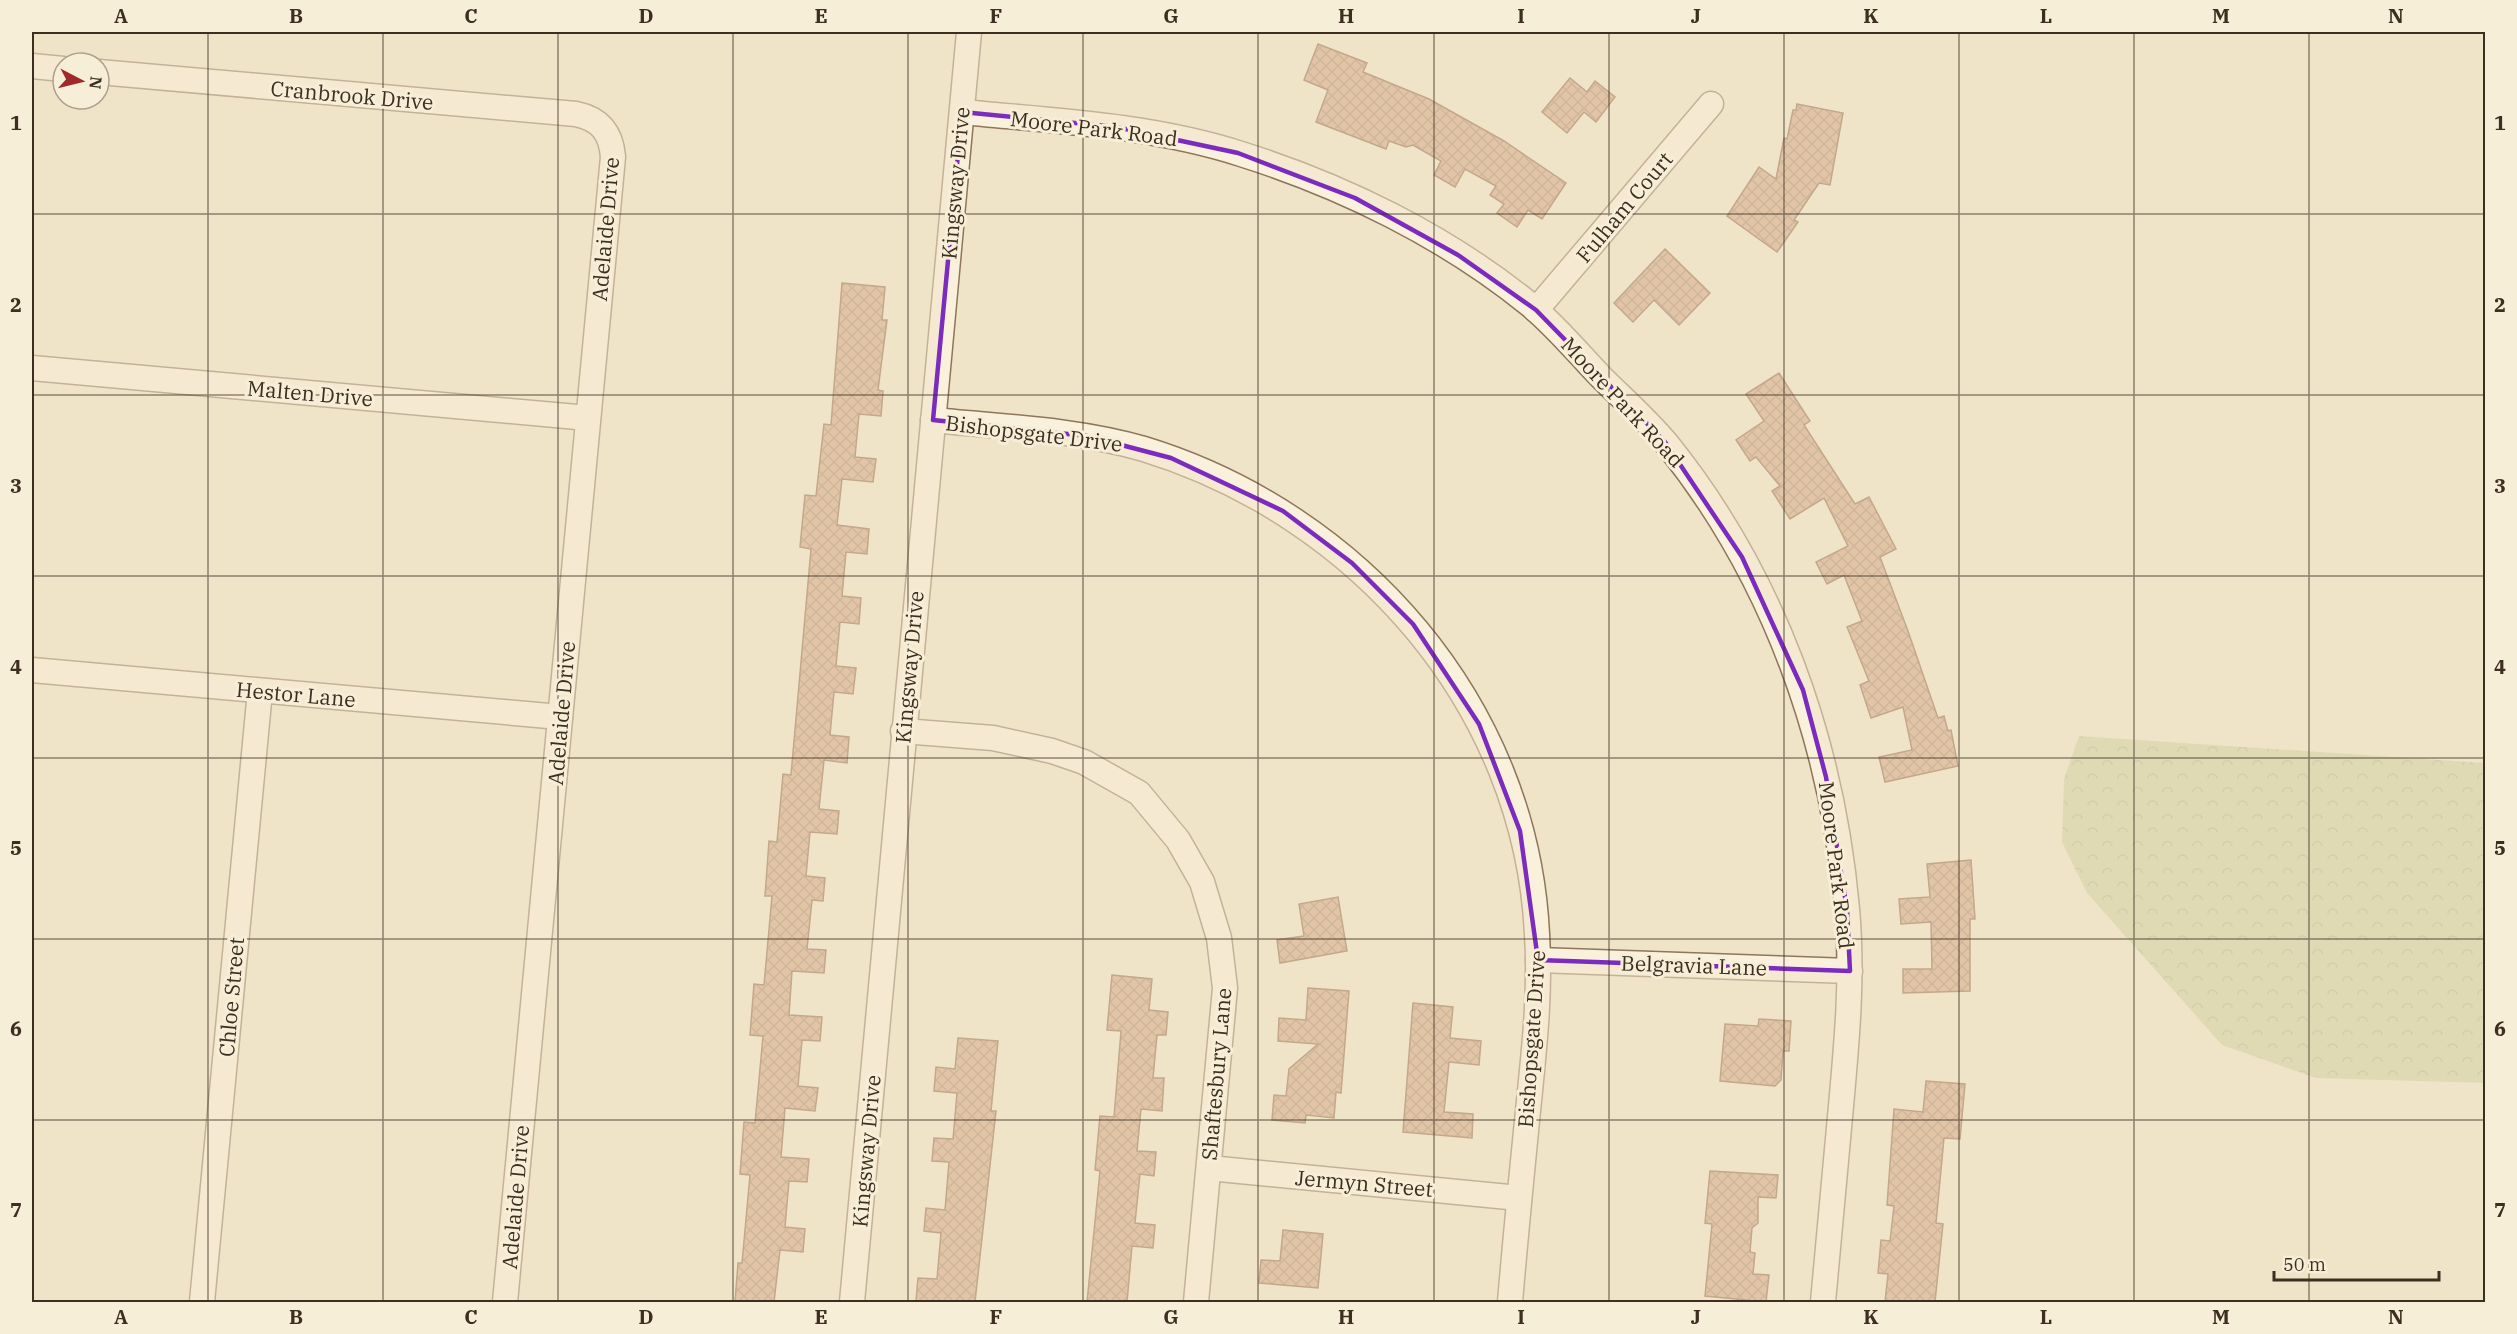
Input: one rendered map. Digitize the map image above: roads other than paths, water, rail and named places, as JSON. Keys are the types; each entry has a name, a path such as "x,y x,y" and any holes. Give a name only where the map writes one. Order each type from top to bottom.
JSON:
{"street":[{"name":"Kingsway Drive","path":"852,1302 969,32"},
{"path":"32,66 51,68"},
{"name":"Cranbrook Drive","path":"111,73 576,114 595,120 603,126"},
{"name":"Fulham Court","path":"1536,310 1711,104"},
{"name":"Moore Park Road","path":"962,112 1116,127 1187,140 1265,162 1355,198 1407,224 1458,255 1536,310 1665,442 1699,488 1742,557 1762,595 1803,690 1826,777 1847,910 1850,1005 1823,1302"},
{"name":"Adelaide Drive","path":"505,1302 613,157 610,139 603,126"},
{"name":"Malten Drive","path":"32,368 588,418"},
{"name":"Bishopsgate Drive","path":"933,420 1087,436 1125,444 1171,458 1234,484 1274,506 1332,545 1373,582 1418,631 1450,674 1479,724 1502,776 1520,831 1530,873 1536,921 1538,960 1536,1029 1510,1302"},
{"name":"Hestor Lane","path":"32,670 560,717"},
{"name":"Chloe Street","path":"202,1302 260,691"},
{"name":"Shaftesbury Lane","path":"903,731 1024,743 1084,762 1139,792 1178,840 1202,882 1219,938 1225,988 1196,1302"},
{"name":"Belgravia Lane","path":"1538,960 1850,971"},
{"name":"Jermyn Street","path":"1209,1168 1519,1198"}]}
